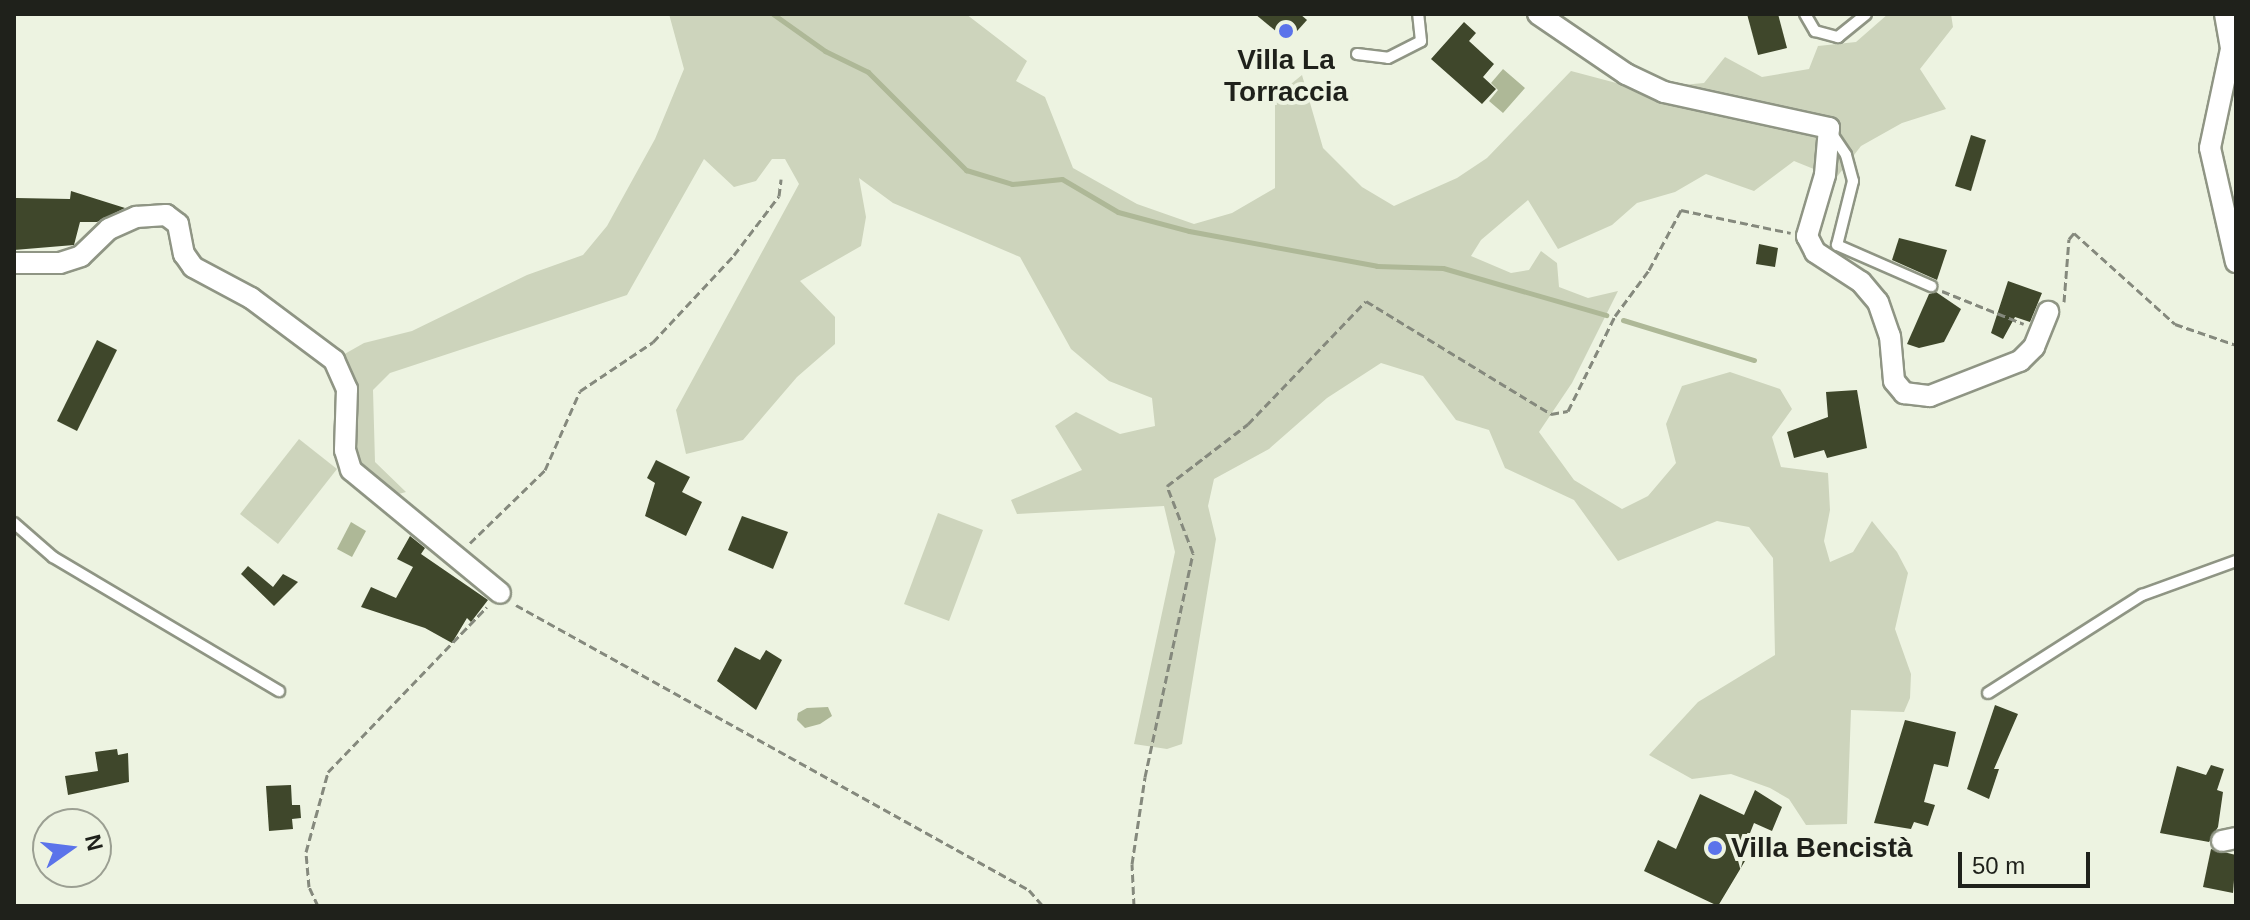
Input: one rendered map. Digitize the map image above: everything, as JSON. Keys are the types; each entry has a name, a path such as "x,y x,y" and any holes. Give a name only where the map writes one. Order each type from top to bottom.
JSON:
{"street":[{"path":"1538,14 1626,74 1664,92 1825,125 1831,132 1825,175 1807,236 1815,252 1861,282 1878,302 1890,336 1894,381 1904,393 1930,396 2020,361 2045,322"},
{"path":"2225,14 2231,49 2210,148 2236,262"},
{"path":"14,263 60,263 81,256 109,229 136,217 166,215 178,224 184,254 193,267 251,298 334,360 347,389 345,450 351,470 463,566 500,593"}],"lane":[{"path":"1357,54 1388,58 1421,41 1418,14"},
{"path":"1805,14 1815,31 1838,37 1866,14"},
{"path":"1831,132 1846,155 1853,181 1837,245 1931,286"},
{"path":"14,523 53,557 279,691"},
{"path":"1988,693 2142,595 2236,561"}],"path":[{"path":"463,566 475,535 545,470 580,391 653,342 734,255 779,196 781,179"},
{"path":"1134,906 1132,864 1145,777 1193,553 1167,486 1248,424 1366,301 1551,414 1568,411 1615,316 1649,270 1681,210 1807,236"},
{"path":"1931,286 2045,322 2063,311 2069,239 2074,233 2175,324 2236,345"},
{"path":"318,906 309,887 306,852 328,772 500,593 563,634 1029,890 1043,906"}],"shaded area":[{"path":"669,14 966,14 1027,61 1016,81 1045,97 1073,168 1137,204 1194,224 1232,213 1275,188 1275,97 1302,75 1323,148 1362,187 1394,206 1457,178 1487,158 1571,71 1639,89 1704,83 1725,57 1762,77 1809,69 1818,46 1856,42 1888,14 1951,14 1953,27 1920,69 1946,109 1902,123 1861,146 1836,178 1794,161 1754,191 1706,174 1675,192 1637,203 1612,225 1558,249 1528,200 1481,240 1471,256 1511,273 1529,270 1541,251 1557,263 1559,287 1588,298 1618,291 1572,383 1539,432 1574,480 1622,509 1648,496 1676,463 1666,424 1682,386 1730,372 1780,389 1792,409 1772,437 1781,467 1828,473 1830,510 1824,541 1830,562 1853,552 1872,521 1897,552 1908,573 1895,629 1911,674 1910,698 1904,712 1851,710 1847,824 1806,825 1789,799 1770,788 1731,774 1692,779 1649,755 1698,702 1775,655 1773,558 1749,527 1717,521 1618,561 1574,500 1505,468 1489,430 1456,420 1423,376 1381,363 1327,398 1269,449 1214,479 1208,506 1216,539 1182,744 1167,749 1134,744 1175,552 1164,506 1017,514 1011,500 1082,470 1055,426 1076,412 1120,434 1155,426 1152,398 1109,381 1071,349 1020,257 893,203 859,178 866,217 861,246 800,281 835,317 835,344 797,377 743,440 686,454 676,410 799,184 785,159 772,159 756,181 734,187 704,159 627,295 390,373 373,390 375,462 406,492 384,498 351,470 334,360 364,343 412,331 527,275 583,255 607,226 655,139 684,69"},
{"path":"1503,69 1525,88 1503,113 1489,101 1498,90 1491,83"},
{"path":"299,439 337,469 278,544 240,514"},
{"path":"938,513 983,530 949,621 904,604"},
{"path":"351,522 366,531 352,557 337,549"},
{"path":"828,707 832,716 820,724 805,728 797,720 798,713 807,708"}],"building":[{"name":"Villa La Torraccia","path":"1255,14 1300,14 1307,20 1288,41"},
{"path":"1747,14 1778,14 1787,48 1758,55"},
{"path":"1464,22 1476,33 1469,41 1494,64 1483,77 1496,89 1482,104 1431,59"},
{"path":"1971,135 1986,140 1971,191 1955,186"},
{"path":"71,191 125,208 97,222 80,222 74,245 14,250 16,198 70,199"},
{"path":"1899,238 1947,250 1937,280 1892,260"},
{"path":"1759,244 1778,248 1775,267 1756,264"},
{"path":"2008,281 2042,293 2030,322 2015,317 2003,339 1991,333"},
{"path":"1936,292 1961,309 1944,342 1919,348 1907,344 1929,294"},
{"path":"97,340 117,350 77,431 57,421"},
{"path":"1857,390 1867,448 1827,458 1824,450 1794,458 1787,432 1828,417 1826,392"},
{"path":"656,460 690,477 682,492 702,502 686,536 645,516 655,483 647,478"},
{"path":"742,516 788,532 773,569 728,550"},
{"path":"410,536 425,548 421,554 488,600 471,622 467,618 452,643 425,628 361,607 371,587 396,598 413,567 397,559"},
{"path":"248,566 273,587 283,574 298,582 274,606 241,574"},
{"path":"735,647 760,660 766,650 782,660 756,710 717,681"},
{"path":"1995,705 2018,714 1994,769 1999,769 1989,799 1967,789"},
{"path":"1905,720 1956,732 1948,767 1934,764 1924,802 1935,805 1928,826 1914,822 1911,829 1874,823"},
{"path":"117,749 118,755 128,753 129,782 68,795 65,776 98,771 95,752"},
{"path":"2211,765 2224,769 2217,790 2223,792 2218,827 2209,842 2160,833 2177,766 2206,775"},
{"path":"291,785 292,805 300,805 301,818 292,819 293,829 269,831 266,786"},
{"name":"Villa Bencistà","path":"1755,790 1782,807 1772,831 1754,823 1740,858 1745,861 1718,906 1644,871 1658,840 1676,849 1700,794 1744,815"},
{"path":"2211,849 2236,855 2233,893 2203,887"}],"waterway":[{"path":"773,14 825,51 868,72 966,170 1012,184 1062,179 1118,212 1189,231 1377,266 1443,268 1606,315"},
{"path":"1623,320 1754,360"}],"place":[{"name":"Villa La Torraccia","path":"1286,31"},
{"name":"Villa Bencistà","path":"1715,848"}]}
